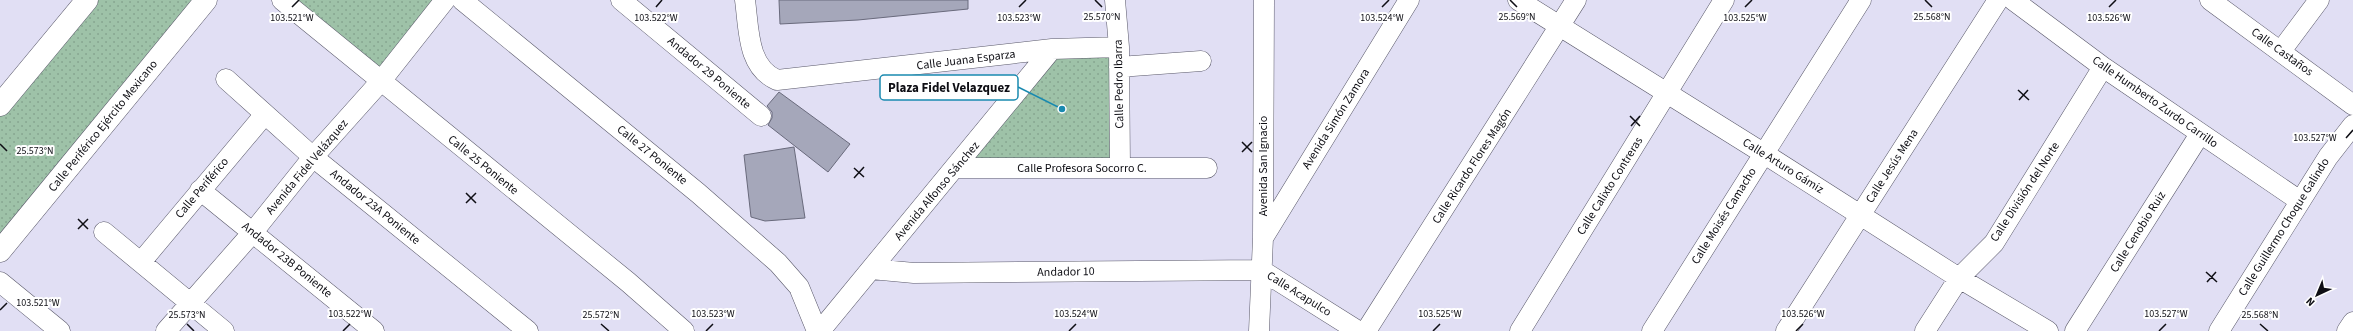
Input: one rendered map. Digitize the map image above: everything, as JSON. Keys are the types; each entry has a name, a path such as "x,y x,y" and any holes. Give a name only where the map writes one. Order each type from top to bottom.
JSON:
{"highway":[{"path":"0,105 87,0"},
{"name":"Calle Periférico Ejército Mexicano","path":"0,251 206,0"}],"street":[{"name":"Calle 25 Poniente","path":"282,0 628,282 684,331"},
{"name":"Avenida Fidel Velázquez","path":"166,331 253,232 313,157 381,81 446,0"},
{"name":"Calle 27 Poniente","path":"462,0 698,193 778,263 799,287 819,331"},
{"name":"Andador 29 Poniente","path":"621,0 761,116"},
{"name":"Calle Juana Esparza","path":"745,0 753,56 766,76 777,80 787,81 1052,49 1119,47"},
{"name":"Calle Pedro Ibarra","path":"1115,0 1119,47 1120,168"},
{"name":"Avenida San Ignacio","path":"1259,331 1263,238 1264,0"},
{"name":"Avenida Simón Zamora","path":"1263,238 1409,0"},
{"name":"Calle Arturo Gámiz","path":"1518,0 1763,153 1959,278 2048,331"},
{"name":"Calle Ricardo Flores Magón","path":"1366,331 1576,0"},
{"name":"Calle Calixto Contreras","path":"1520,331 1724,0"},
{"name":"Calle Moisés Camacho","path":"1652,331 1860,0"},
{"name":"Calle Jesús Mena","path":"1786,331 1998,0"},
{"name":"Calle Humberto Zurdo Carrillo","path":"2013,0 2103,67 2300,201"},
{"name":"Calle Castaños","path":"2210,0 2353,105"},
{"path":"2281,52 2319,0"},
{"name":"Avenida Alfonso Sánchez","path":"819,331 956,168 1052,49"},
{"path":"1119,67 1201,61"},
{"name":"Calle División del Norte","path":"1925,331 1959,278 1994,243 2103,67"},
{"name":"Andador 23A Poniente","path":"226,79 313,157 528,331"},
{"name":"Calle Periférico","path":"141,262 264,114"},
{"name":"Calle Guillermo Choque Galindo","path":"2219,331 2328,157 2353,125"},
{"name":"Calle Cenobio Ruiz","path":"2075,331 2200,134"},
{"name":"Calle Profesora Socorro C.","path":"956,168 1207,168"},
{"name":"Andador 23B Poniente","path":"200,190 374,331"},
{"path":"104,232 224,331"},
{"name":"Andador 10","path":"871,269 914,273 1261,270"},
{"name":"Calle Acapulco","path":"1261,270 1358,331"},
{"path":"0,282 60,331"},
{"path":"2347,331 2353,322"}],"green space":[{"path":"92,0 203,0 0,249 0,111"},
{"path":"283,0 444,0 381,79"},
{"path":"1119,47 1120,168 956,168 1052,49"}],"building":[{"path":"779,0 968,0 968,9 858,20 780,24"},
{"path":"779,92 850,144 828,172 768,125 772,118 772,112 767,106"},
{"path":"794,147 805,218 765,221 751,217 744,155"}],"place":[{"name":"Plaza Fidel Velazquez","path":"1062,109"}]}
